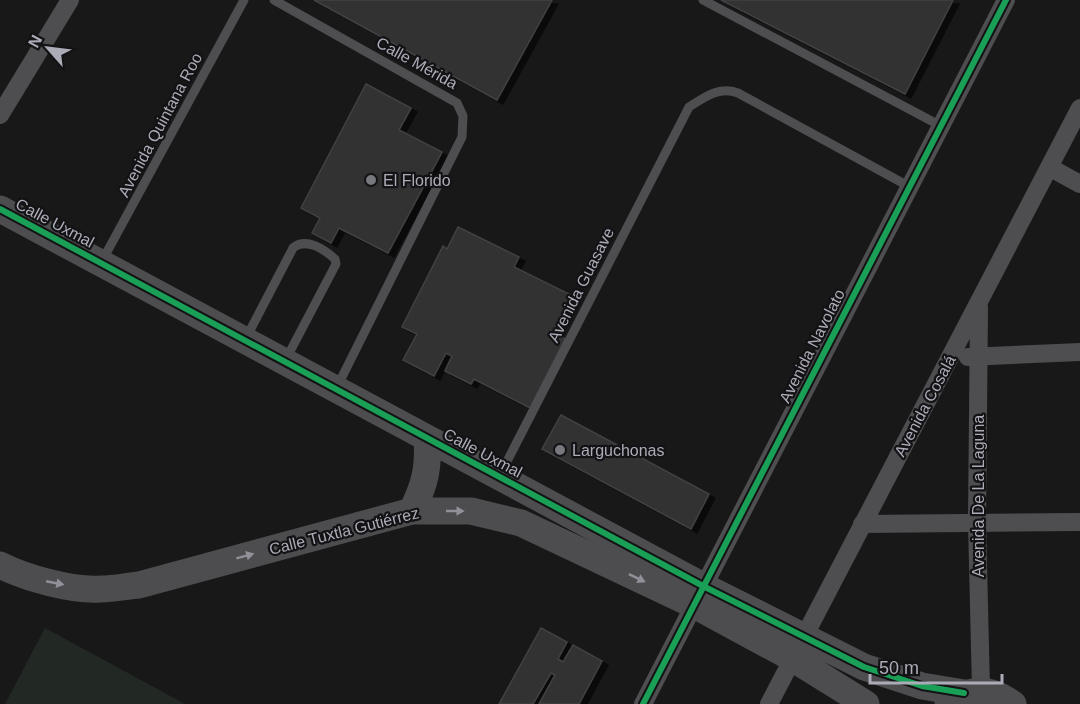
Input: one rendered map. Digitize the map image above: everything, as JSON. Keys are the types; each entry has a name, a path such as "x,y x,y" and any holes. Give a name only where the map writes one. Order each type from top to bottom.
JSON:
{"street":[{"path":"0,115 70,0"},
{"name":"Avenida Navolato","path":"644,704 1006,0"},
{"name":"Avenida Cosalá","path":"769,704 1080,108"},
{"path":"1049,167 1080,184"},
{"name":"Calle Uxmal","path":"0,209 499,477 699,596 798,647 922,686 963,696 1001,695 1013,704"},
{"name":"Avenida De La Laguna","path":"963,696 976,522 979,302"},
{"path":"951,358 1080,352"},
{"path":"412,511 423,488 429,462 427,438"},
{"name":"Calle Tuxtla Gutiérrez","path":"0,565 13,572 51,584 99,590 139,585 412,511 471,511 521,522 699,596"},
{"path":"862,524 1080,522"},
{"path":"798,647 866,704"}],"lane":[{"name":"Avenida Quintana Roo","path":"101,263 244,0"},
{"name":"Calle Mérida","path":"274,0 458,103 464,116 462,137 336,389"},
{"path":"703,0 941,126"},
{"name":"Avenida Guasave","path":"499,477 689,107 720,90 738,93 910,187"},
{"path":"245,340 293,248 300,243 318,247 335,259 336,264 284,362"}],"shaded area":[{"path":"45,628 185,704 5,704"}],"building":[{"path":"314,0 552,0 497,100"},
{"path":"721,0 953,0 905,94"},
{"name":"El Florido","path":"366,84 411,108 399,130 442,152 388,253 339,228 331,243 312,233 320,218 301,208"},
{"path":"458,227 519,257 514,267 571,295 553,331 565,339 530,408 474,379 471,384 445,371 452,356 446,353 434,376 403,360 417,334 402,327 443,246 447,249"},
{"path":"561,415 709,494 691,529 542,449"},
{"path":"541,628 567,642 558,659 563,662 573,645 602,661 579,704 539,704 555,675 551,673 533,704 499,704"}],"cycle path":[{"path":"643,704 1006,0"},
{"path":"0,209 703,586 864,667 922,686 964,693"}],"place":[{"name":"El Florido","path":"371,180"},
{"name":"Larguchonas","path":"560,450"}]}
